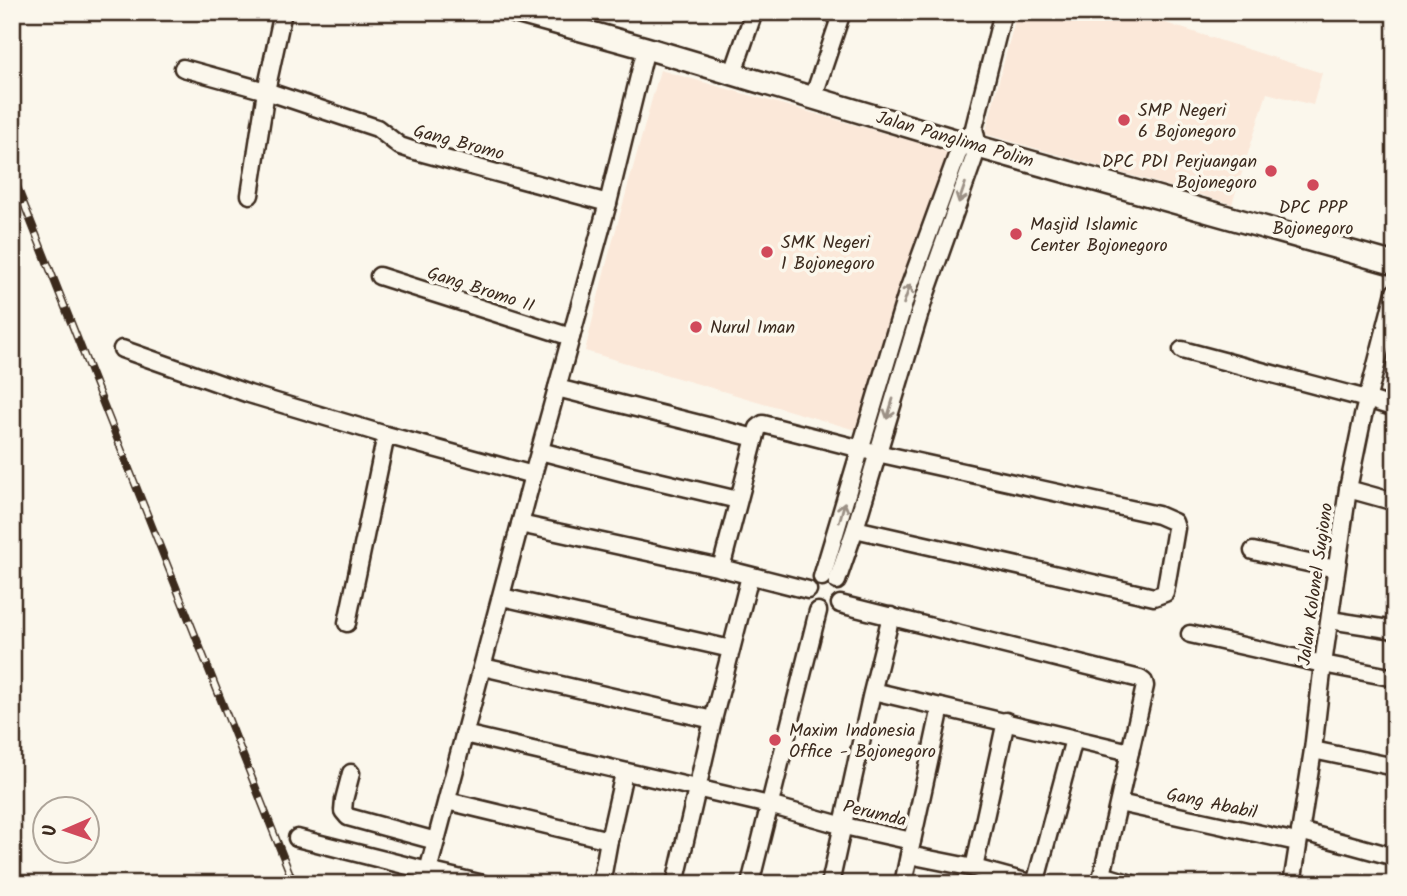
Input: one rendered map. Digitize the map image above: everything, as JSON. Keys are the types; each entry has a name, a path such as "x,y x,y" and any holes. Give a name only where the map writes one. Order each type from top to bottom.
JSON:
{"main road":[{"name":"Jalan Panglima Polim","path":"516,12 813,98 971,139 1395,264"}],"street":[{"path":"250,195 266,91 283,12"},
{"path":"733,73 754,12"},
{"path":"813,98 842,12"},
{"path":"829,579 855,529 971,139 1003,12"},
{"path":"426,878 608,203 646,48"},
{"name":"Gang Bromo","path":"183,68 266,91 377,128 400,146 412,150 608,203"},
{"path":"829,579 859,448 907,293 971,139"},
{"name":"Gang Bromo II","path":"379,276 571,337"},
{"name":"Jalan Kolonel Sugiono","path":"1292,884 1348,489 1367,399 1395,292"},
{"path":"122,349 249,394 533,475"},
{"path":"1182,351 1395,408"},
{"path":"557,388 755,438"},
{"path":"721,568 755,438 761,425 1167,518 1174,522 1176,528 1165,593 1154,597 855,529"},
{"path":"346,623 386,435"},
{"path":"540,451 738,500"},
{"path":"1348,489 1395,502"},
{"path":"520,524 808,590"},
{"path":"1252,551 1336,569"},
{"path":"675,884 750,576"},
{"path":"829,579 840,585 840,604 828,612 818,611 808,600 808,590 813,582 829,579"},
{"path":"502,597 731,649"},
{"path":"840,604 1144,681 1101,880 1132,884"},
{"path":"750,884 818,611"},
{"path":"830,884 891,616"},
{"path":"1330,620 1395,630"},
{"path":"1190,634 1395,678"},
{"path":"483,667 713,720"},
{"path":"873,691 1130,752"},
{"path":"903,884 941,707"},
{"path":"974,868 1006,721"},
{"name":"Perumda","path":"464,734 769,806 1034,884"},
{"path":"1034,884 1074,738"},
{"path":"1312,750 1395,767"},
{"path":"601,884 624,773"},
{"path":"351,774 344,800 344,811 348,817 436,841"},
{"path":"447,802 609,840"},
{"name":"Gang Ababil","path":"1119,803 1299,836 1395,857"},
{"path":"297,838 426,878 483,884"}],"shaded area":[{"name":"SMP Negeri 6 Bojonegoro","path":"1017,12 1131,12 1322,73 1313,105 1267,93 1232,204 985,134"},
{"name":"SMK Negeri 1 Bojonegoro","path":"660,70 951,152 866,433 585,351"}],"railway":[{"path":"12,174 294,884"}],"place":[{"name":"SMP Negeri 6 Bojonegoro","path":"1124,120"},
{"name":"DPC PDI Perjuangan Bojonegoro","path":"1271,171"},
{"name":"DPC PPP Bojonegoro","path":"1313,185"},
{"name":"Masjid Islamic Center Bojonegoro","path":"1016,234"},
{"name":"SMK Negeri 1 Bojonegoro","path":"767,252"},
{"name":"Nurul Iman","path":"696,327"},
{"name":"Maxim Indonesia Office - Bojonegoro","path":"775,740"}]}
